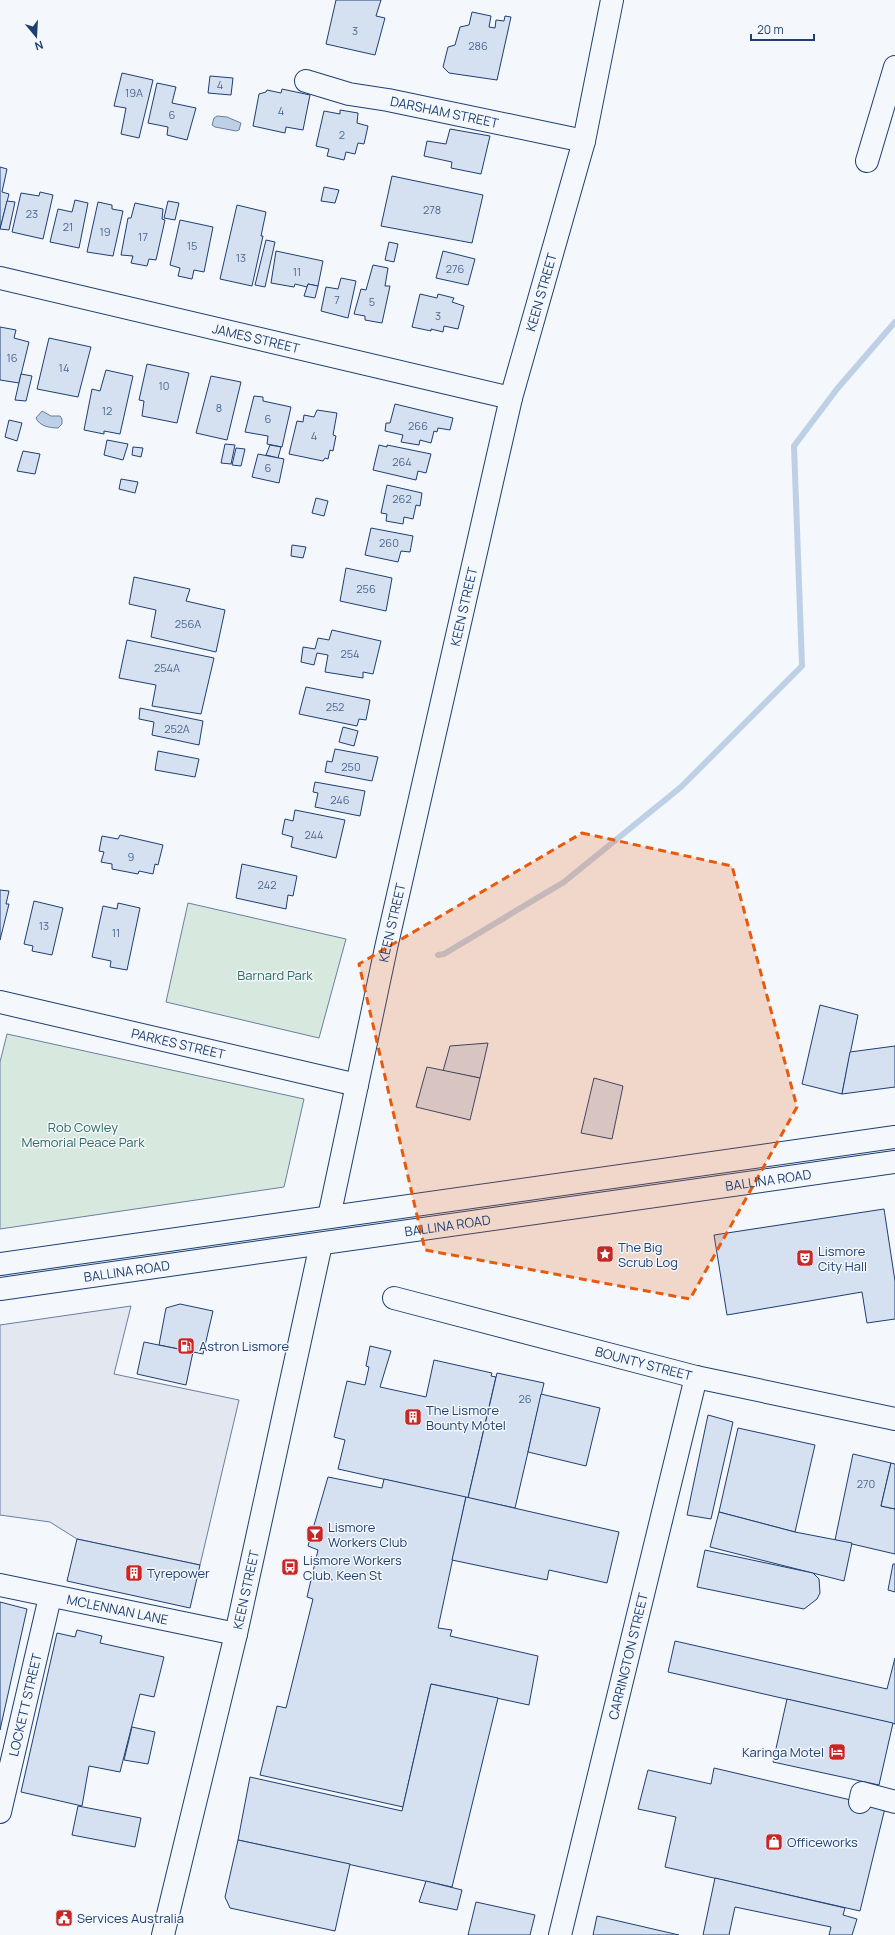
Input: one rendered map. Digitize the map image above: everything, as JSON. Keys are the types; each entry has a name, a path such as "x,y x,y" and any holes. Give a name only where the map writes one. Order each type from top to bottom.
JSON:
{"street":[{"name":"KEEN STREET","path":"329,1217 386,948 511,398 584,141 612,0"},
{"path":"867,161 895,67"},
{"name":"DARSHAM STREET","path":"306,81 349,94 388,100 584,141"},
{"name":"JAMES STREET","path":"0,278 511,398"},
{"name":"PARKES STREET","path":"0,1002 356,1085"},
{"name":"BALLINA ROAD","path":"0,1264 895,1137"},
{"name":"BALLINA ROAD","path":"0,1289 895,1162"},
{"name":"KEEN STREET","path":"163,1935 236,1634 321,1244"},
{"name":"BOUNTY STREET","path":"394,1298 696,1377 895,1419"},
{"name":"CARRINGTON STREET","path":"560,1935 696,1377"},
{"name":"MCLENNAN LANE","path":"0,1585 50,1597 236,1634"},
{"name":"LOCKETT STREET","path":"0,1812 50,1597"},
{"path":"860,1802 862,1793 895,1802"}],"highlighted area":[{"path":"582,833 732,866 797,1107 690,1299 425,1250 359,964"}],"green space":[{"name":"Barnard Park","path":"188,903 346,939 319,1038 166,1002"},
{"name":"Rob Cowley Memorial Peace Park","path":"7,1034 304,1099 284,1187 0,1229 0,1062"}],"shaded area":[{"path":"131,1306 114,1374 239,1400 200,1565 77,1539 50,1522 0,1515 0,1325"}],"water":[{"path":"217,116 227,117 241,123 239,130 236,131 215,127 212,125 214,118"},
{"path":"42,411 51,416 60,416 62,419 62,424 58,428 42,425 36,418"}],"building":[{"path":"336,0 381,0 376,16 385,18 375,55 326,44"},
{"path":"472,12 491,16 489,27 495,28 496,20 504,21 505,16 511,17 497,80 449,73 443,67 448,47 455,45 460,27 469,25"},
{"path":"122,73 153,80 139,138 121,134 126,108 114,106"},
{"path":"210,76 233,78 231,95 208,93"},
{"path":"157,83 176,87 172,103 196,108 187,140 167,135 168,127 148,123"},
{"path":"282,89 310,95 303,130 286,127 285,133 253,126 259,94 266,92 267,90 281,93"},
{"path":"340,110 358,113 357,123 368,126 364,144 358,143 355,154 346,152 344,160 327,156 329,149 316,146 324,111 340,114"},
{"path":"450,129 490,136 481,174 451,168 452,162 424,156 427,141 446,144"},
{"path":"0,167 7,169 2,192 9,194 0,229"},
{"path":"392,176 483,195 472,243 381,226"},
{"path":"324,187 339,190 335,203 321,201"},
{"path":"40,192 53,195 43,239 12,232 21,193 39,196"},
{"path":"75,200 88,203 79,248 50,242 58,209 72,212"},
{"path":"7,201 15,202 9,230 0,229"},
{"path":"168,201 179,203 175,220 164,218"},
{"path":"98,202 112,205 112,209 123,211 113,256 87,252"},
{"path":"135,203 163,209 162,219 165,220 156,260 149,259 147,266 131,263 133,256 121,255 128,218 131,218"},
{"path":"237,205 266,212 261,236 263,236 252,286 220,279"},
{"path":"180,220 213,227 204,272 194,270 192,279 178,276 180,268 170,265"},
{"path":"266,240 275,242 265,287 255,285"},
{"path":"389,242 398,244 394,262 385,260"},
{"path":"276,251 323,261 318,286 308,284 307,287 295,284 294,287 271,283"},
{"path":"443,251 475,259 468,285 436,278"},
{"path":"373,265 388,268 385,286 390,286 382,323 365,320 365,316 354,314 361,289 366,290"},
{"path":"341,278 356,281 348,318 321,311 326,287 338,289"},
{"path":"308,284 318,286 315,298 304,296"},
{"path":"420,294 437,298 438,294 454,298 452,302 464,306 458,329 444,326 443,332 412,327"},
{"path":"0,327 16,330 14,338 29,342 19,383 0,380"},
{"path":"49,338 91,347 78,397 37,389"},
{"path":"147,364 189,373 177,423 142,416 144,401 139,400"},
{"path":"106,370 133,376 120,434 104,431 104,434 84,430 92,389 100,391"},
{"path":"21,374 32,376 26,401 15,400"},
{"path":"211,376 241,382 227,440 196,433"},
{"path":"254,396 263,397 263,401 291,407 282,447 267,444 268,436 245,432"},
{"path":"395,404 453,418 450,430 438,428 437,432 434,431 431,443 420,440 419,445 401,442 403,435 385,431 386,423 390,423"},
{"path":"317,410 337,413 333,435 336,436 333,451 330,450 328,459 325,458 323,461 289,454 297,421 303,422 304,415 314,417"},
{"path":"9,420 22,423 17,441 5,437"},
{"path":"107,440 128,444 123,460 104,455"},
{"path":"225,444 235,445 231,464 221,463"},
{"path":"270,445 281,447 278,458 266,455"},
{"path":"379,445 387,447 387,445 431,454 426,473 418,471 416,480 373,470"},
{"path":"133,447 143,448 141,457 132,455"},
{"path":"236,448 245,449 241,466 232,465"},
{"path":"23,451 40,454 35,474 17,471"},
{"path":"258,454 284,459 279,483 252,477"},
{"path":"121,479 138,482 135,493 119,489"},
{"path":"387,485 422,493 420,506 416,505 413,519 404,517 403,524 386,521 387,514 381,513"},
{"path":"316,498 328,501 324,516 312,513"},
{"path":"371,528 413,536 410,552 401,551 398,562 365,555"},
{"path":"292,545 306,547 303,558 291,556"},
{"path":"346,568 392,578 386,611 340,601"},
{"path":"134,577 190,589 186,601 225,610 216,652 151,637 156,610 129,604"},
{"path":"332,630 381,641 373,674 363,672 363,678 325,672 328,655 317,653 314,665 301,662 303,647 315,649 318,638 329,640"},
{"path":"127,640 214,658 201,714 152,706 156,685 119,678"},
{"path":"306,687 370,700 366,720 359,719 357,726 299,714"},
{"path":"140,708 203,721 199,745 152,735 154,722 139,719"},
{"path":"343,727 358,731 354,746 339,742"},
{"path":"335,749 378,757 372,781 325,772 327,761 332,762"},
{"path":"158,751 199,759 195,777 155,770"},
{"path":"315,782 365,791 360,816 315,807 318,793 313,792"},
{"path":"295,810 345,820 336,858 291,847 293,837 282,834 285,819 293,821"},
{"path":"120,835 163,845 158,865 155,864 153,874 139,871 138,874 112,869 112,864 101,862 104,852 99,851 102,836 118,839"},
{"path":"242,864 297,876 293,896 288,895 286,909 236,898"},
{"path":"0,890 9,891 6,904 9,904 0,940"},
{"path":"34,901 63,908 52,955 32,951 33,946 24,944"},
{"path":"118,903 140,908 127,970 110,967 111,961 92,957 103,906 117,909"},
{"path":"820,1005 858,1015 842,1094 802,1084"},
{"path":"488,1043 480,1078 443,1071 450,1046"},
{"path":"895,1046 895,1087 842,1094 850,1052"},
{"path":"427,1067 480,1078 470,1120 416,1107"},
{"path":"594,1078 623,1086 612,1139 581,1133"},
{"name":"Lismore City Hall","path":"884,1209 895,1281 895,1319 867,1323 862,1292 727,1315 714,1235"},
{"path":"180,1304 213,1311 203,1354 159,1345 166,1308"},
{"path":"144,1342 193,1352 186,1385 137,1374"},
{"name":"The Lismore Bounty Motel","path":"370,1346 391,1351 380,1387 426,1397 434,1360 492,1373 491,1376 496,1377 468,1498 338,1469 345,1440 334,1437 347,1381 365,1385 369,1367 366,1366"},
{"path":"497,1373 544,1383 515,1508 468,1498"},
{"path":"541,1394 600,1408 586,1466 528,1452"},
{"path":"708,1415 733,1422 711,1519 687,1515"},
{"path":"738,1428 815,1445 795,1532 719,1512"},
{"path":"853,1454 891,1463 881,1506 895,1509 895,1554 835,1540"},
{"path":"891,1463 895,1464 895,1509 881,1506"},
{"path":"328,1477 382,1488 384,1479 466,1497 438,1628 452,1630 450,1636 538,1656 529,1705 431,1684 403,1807 260,1775 277,1706 286,1708 313,1599 307,1597 318,1550 308,1546"},
{"path":"466,1497 619,1532 607,1583 549,1570 547,1580 452,1560"},
{"path":"719,1512 795,1532 852,1543 844,1581 710,1547"},
{"name":"Tyrepower","path":"77,1539 200,1565 190,1608 67,1581"},
{"path":"705,1550 813,1573 819,1579 820,1593 817,1599 804,1609 697,1587"},
{"path":"893,1564 895,1564 895,1592 888,1590"},
{"path":"0,1602 27,1609 0,1730"},
{"path":"77,1630 102,1636 100,1643 164,1657 154,1697 140,1694 120,1772 89,1766 82,1806 21,1792 57,1633 75,1637"},
{"path":"675,1641 887,1689 895,1658 895,1724 668,1672"},
{"path":"431,1684 498,1698 452,1887 238,1840 250,1777 402,1811"},
{"path":"787,1699 893,1723 879,1785 773,1762"},
{"path":"132,1727 155,1732 148,1764 124,1760"},
{"name":"Officeworks","path":"714,1768 885,1808 860,1911 665,1867 676,1817 638,1809 648,1770 711,1784"},
{"path":"78,1806 141,1818 135,1847 72,1835"},
{"path":"238,1840 350,1864 335,1931 230,1908 225,1897"},
{"path":"715,1878 845,1908 843,1915 857,1919 852,1935 829,1935 831,1927 735,1907 729,1935 703,1935"},
{"path":"426,1881 462,1890 457,1910 419,1902"},
{"path":"476,1902 535,1915 530,1935 468,1935"},
{"path":"597,1916 679,1935 593,1935"}],"waterway":[{"path":"438,955 444,954 564,882 681,787 802,666 794,446 837,389 895,322"}],"place":[{"name":"The Big Scrub Log","path":"605,1254"},
{"name":"Lismore City Hall","path":"805,1258"},
{"name":"Astron Lismore","path":"186,1346"},
{"name":"The Lismore Bounty Motel","path":"413,1417"},
{"name":"Lismore Workers Club","path":"315,1534"},
{"name":"Lismore Workers Club, Keen St","path":"290,1567"},
{"name":"Tyrepower","path":"134,1573"},
{"name":"Karinga Motel","path":"837,1752"},
{"name":"Officeworks","path":"774,1842"},
{"name":"Services Australia","path":"64,1918"}]}
